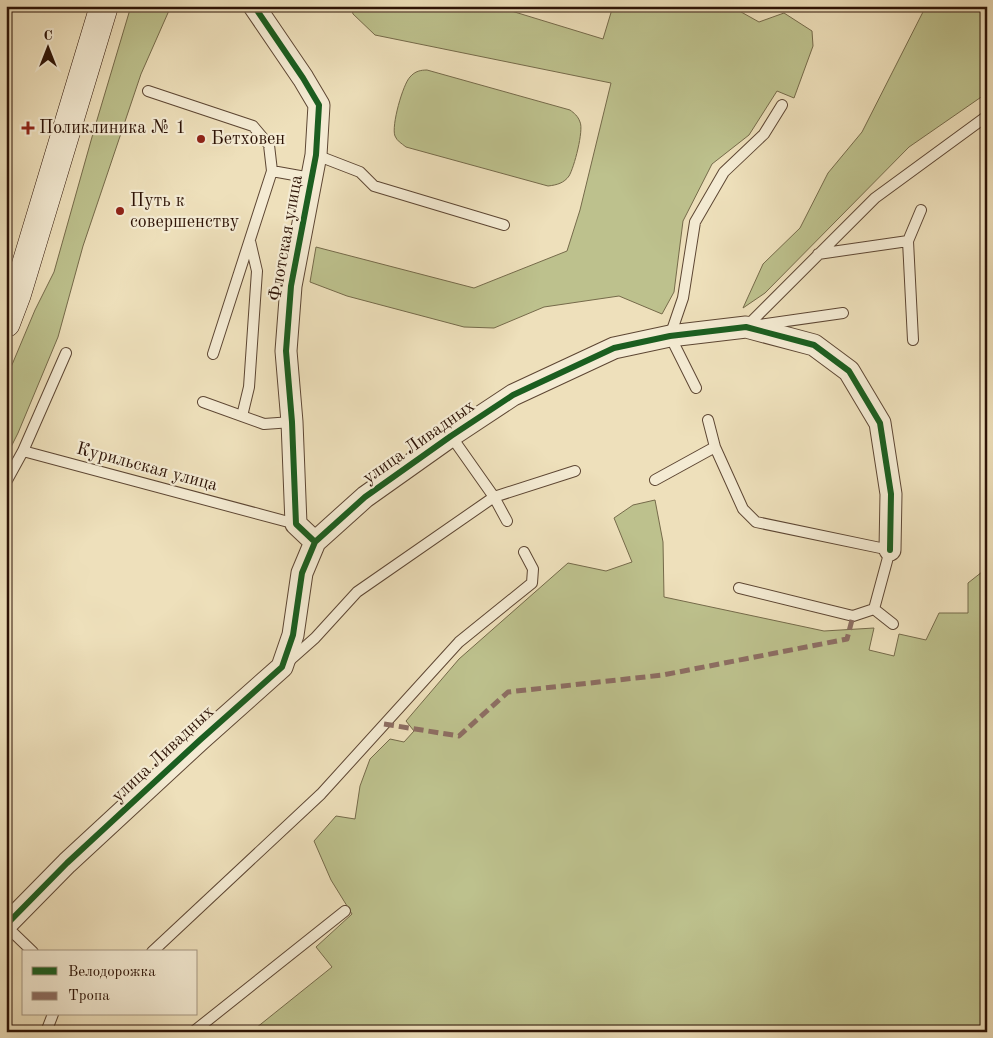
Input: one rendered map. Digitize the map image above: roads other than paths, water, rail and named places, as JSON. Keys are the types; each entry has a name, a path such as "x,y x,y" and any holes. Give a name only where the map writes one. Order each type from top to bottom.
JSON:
{"street":[{"path":"6,323 12,292 104,6"},
{"name":"Флотская улица","path":"254,6 319,105 316,155 291,286 286,351 292,422 296,524"},
{"name":"улица Ливадных","path":"6,925 81,850 282,667 293,635 302,574 315,542 365,497 513,395 614,348 670,336 746,327 814,345 849,371 880,423 891,494 890,550"},
{"path":"296,524 315,542"}],"lane":[{"path":"148,91 253,126 270,145 272,171 213,354"},
{"path":"696,388 670,336 683,298 695,222 724,172 764,134 782,105"},
{"path":"746,327 875,198 987,116"},
{"path":"316,155 360,172 374,186 504,225"},
{"path":"272,171 311,178"},
{"path":"913,340 908,241 921,210"},
{"path":"242,416 249,387 257,271 250,240"},
{"path":"818,254 908,241"},
{"path":"746,327 843,313"},
{"path":"6,482 24,451 66,353"},
{"path":"203,402 264,424 292,422"},
{"path":"708,420 716,447 743,509 756,522 890,550 874,609"},
{"path":"451,436 494,497 507,521"},
{"path":"655,480 716,447"},
{"name":"Курильская улица","path":"24,451 296,524"},
{"path":"282,667 315,638 357,592 494,497 575,471"},
{"path":"154,950 321,794 459,642 532,583 533,569 524,552"},
{"path":"739,588 853,616 874,609"},
{"path":"874,609 893,624"},
{"path":"193,1032 345,911"},
{"path":"6,925 31,950"},
{"path":"46,1032 52,1016"}],"place":[{"name":"Поликлиника № 1","path":"28,128"},
{"name":"Бетховен","path":"201,139"},
{"name":"Путь к совершенству","path":"120,211"}]}
